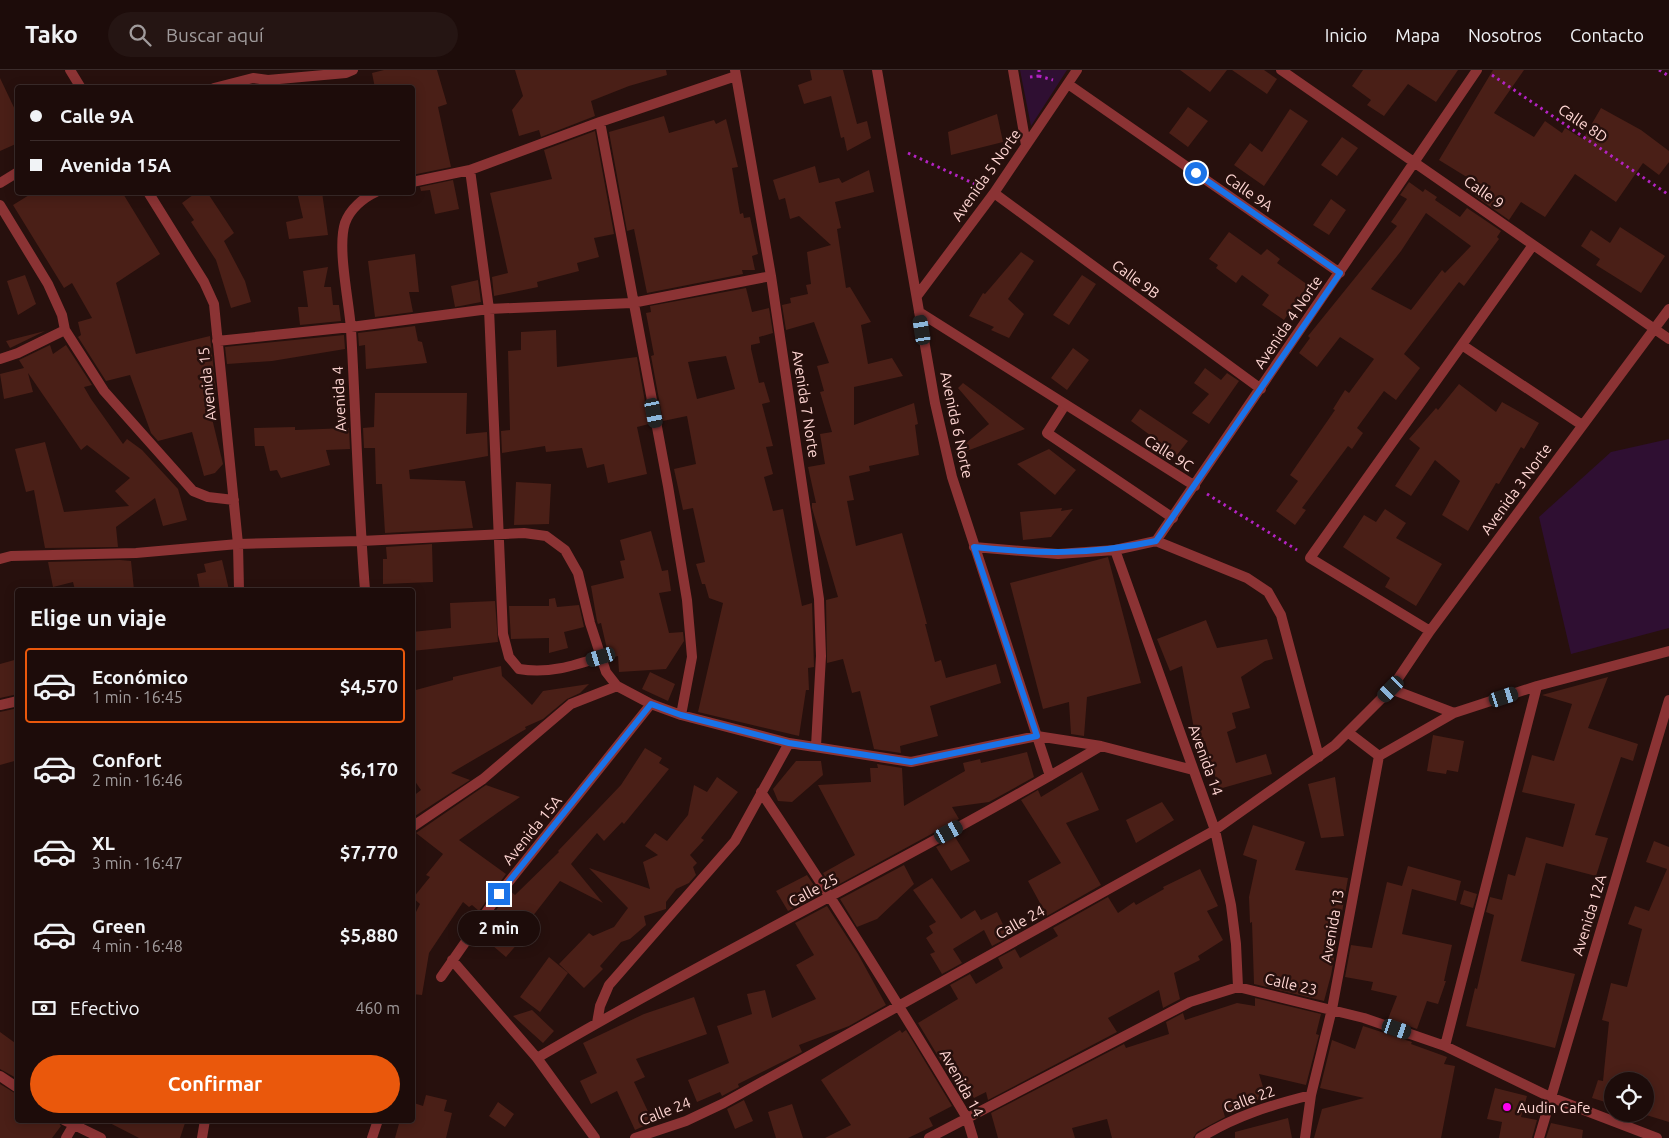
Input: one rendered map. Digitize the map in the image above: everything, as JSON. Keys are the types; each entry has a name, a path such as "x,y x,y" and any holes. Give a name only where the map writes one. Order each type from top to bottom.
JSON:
{"street":[{"path":"70,70 79,85"},
{"path":"223,85 239,80 268,80 336,74 352,70"},
{"name":"Avenida 6 Norte","path":"877,70 935,403 952,477 1050,776"},
{"path":"1013,70 1026,145"},
{"name":"Avenida 5 Norte","path":"917,296 994,192 1077,70"},
{"name":"Calle 9","path":"1281,70 1669,339"},
{"name":"Avenida 4 Norte","path":"1156,541 1477,70"},
{"path":"415,181 470,170 736,73"},
{"name":"Avenida 7 Norte","path":"736,73 771,276 819,600 822,656 816,746"},
{"name":"Calle 9A","path":"1068,84 1340,273"},
{"path":"600,122 632,303 668,486 691,633 692,656 681,715"},
{"path":"470,170 490,309 502,634 509,657 520,669 537,672 564,668 601,657"},
{"path":"0,183 15,174"},
{"name":"Calle 9B","path":"994,192 1261,389"},
{"name":"Avenida 15","path":"150,195 204,282 214,304 238,544 239,588"},
{"name":"Avenida 4","path":"365,588 351,327 342,239 346,223 353,209 370,195"},
{"path":"0,205 48,284 62,315 66,330 104,391 193,491 208,497 234,500"},
{"path":"1430,631 1310,558 1533,245"},
{"path":"218,340 351,327 490,309 632,303 771,276"},
{"name":"Avenida 3 Norte","path":"1391,689 1430,631 1669,309"},
{"name":"Calle 9C","path":"920,312 1195,486"},
{"path":"0,359 66,330"},
{"path":"1462,345 1582,425"},
{"path":"1065,405 1047,433 1173,518"},
{"path":"0,559 11,556 136,553 238,544 361,541 524,533 546,536 565,550 578,573 606,672 617,686 651,704 681,715 789,743 911,762 1037,736 1101,746 1193,770"},
{"path":"974,547 1058,554 1115,550 1156,541 1247,578 1268,592 1281,615 1319,757"},
{"name":"Avenida 14","path":"1115,550 1215,830 1231,905 1236,944 1238,987"},
{"path":"1349,734 1379,756 1454,713 1537,686 1669,651"},
{"path":"415,825 483,779 571,704 617,686"},
{"path":"1445,1046 1537,686"},
{"path":"1391,689 1454,713"},
{"name":"Calle 24","path":"635,1138 686,1121 724,1103 1215,830 1349,734 1391,689"},
{"name":"Avenida 12A","path":"1539,1138 1669,700"},
{"path":"0,705 15,702"},
{"name":"Avenida 15A","path":"441,977 499,894 651,704"},
{"path":"597,1023 600,1006 609,985 734,841 789,743"},
{"name":"Calle 25","path":"537,1058 597,1023 832,897 1101,746"},
{"name":"Avenida 13","path":"1305,1138 1311,1095 1332,1009 1379,756"},
{"name":"Avenida 14","path":"761,792 832,897 900,1006 967,1118 973,1138"},
{"path":"452,960 537,1058 595,1138"},
{"path":"929,1138 1190,1002 1238,987"},
{"name":"Calle 23","path":"1238,987 1332,1009 1445,1046 1550,1097 1657,1138"},
{"path":"0,1076 15,1086"},
{"name":"Calle 22","path":"1200,1138 1225,1122 1256,1110 1311,1095"},
{"path":"66,1138 69,1123 101,1138"},
{"path":"202,1138 204,1123"},
{"path":"372,1138 377,1123"}],"path":[{"name":"Calle 8D","path":"1485,70 1669,195"},
{"path":"1659,70 1669,76"},
{"path":"891,145 994,192"},
{"name":"Calle 9C","path":"1195,486 1310,558"}],"shaded area":[{"path":"1020,70 1067,70 1031,126"},
{"path":"1669,439 1669,628 1571,654 1539,517 1611,452"}],"building":[{"path":"384,70 437,70 447,104 438,107 451,167 415,174 415,85 374,85 372,73"},
{"path":"515,70 666,70 667,75 629,86 591,101 595,116 541,137 539,130 519,136 512,110 523,96"},
{"path":"810,70 843,70 857,124 867,121 871,138 847,151 844,137 841,138 831,96 804,104 798,85 812,80"},
{"path":"1180,70 1227,70 1210,92"},
{"path":"1232,70 1264,70 1277,79 1267,94"},
{"path":"1363,70 1458,70 1436,102 1408,84 1384,116 1367,105 1371,100 1352,86"},
{"path":"1493,70 1524,70 1494,113 1534,137 1545,121 1562,133 1565,128 1583,139 1601,108 1641,130 1669,151 1669,162 1659,175 1643,163 1616,202 1575,174 1545,217 1521,202 1509,220 1475,196 1483,187 1439,160"},
{"path":"0,78 15,110 15,144 0,151"},
{"path":"1188,107 1208,121 1188,147 1169,133"},
{"path":"1290,109 1308,121 1264,186 1234,165 1250,143 1262,152"},
{"path":"997,114 1003,142 951,155 948,132"},
{"path":"664,116 669,133 714,120 716,124 726,119 738,167 732,168 740,214 743,213 744,218 750,217 758,254 752,256 755,270 742,270 743,274 647,293 634,229 627,231 609,132"},
{"path":"595,131 614,234 594,238 599,257 577,263 579,271 537,282 538,287 494,296 492,277 508,273 490,193 552,179 544,150"},
{"path":"1342,137 1358,148 1337,176 1321,165"},
{"path":"815,166 819,183 839,178 842,183 869,170 874,192 835,202 841,228 837,229 846,288 850,287 871,322 861,325 868,364 892,358 903,376 854,387 854,425 914,403 918,424 915,425 919,455 869,466 870,471 849,476 854,500 847,501 856,546 902,533 927,624 925,624 935,662 941,660 946,678 996,664 1001,683 930,706 938,736 900,746 901,753 874,749 860,691 852,693 843,659 827,663 826,600 838,597 812,508 812,503 816,503 808,467 825,464 820,434 832,432 820,392 824,391 817,366 829,363 814,322 786,330 782,305 791,303 790,298 808,294 806,285 811,284 807,252 831,245 799,216 790,219 785,198 779,200 773,180"},
{"path":"453,180 459,209 435,214 430,190 421,191 420,187"},
{"path":"1409,182 1423,192 1425,189 1437,197 1435,200 1460,217 1467,208 1501,231 1497,237 1499,239 1464,286 1459,282 1404,354 1420,368 1396,400 1384,391 1357,428 1363,433 1352,449 1348,446 1302,508 1306,510 1295,525 1276,511 1298,481 1290,475 1335,410 1333,409 1345,390 1349,393 1374,359 1340,337 1317,367 1299,353 1310,338 1308,336 1397,226 1391,222 1407,199 1400,195","holes":["1426,213 1471,246 1445,273 1442,270 1411,310 1371,289 1401,251"]},
{"path":"29,195 124,195 160,254 116,283 136,354 210,336 216,390 211,391 215,404 209,406 223,464 215,473 204,476 192,432 158,441 151,433 130,375 106,381 78,337 81,335 78,322 92,318 72,283 64,288 13,205"},
{"path":"193,195 209,195 234,233 224,241 245,281 251,302 231,308 216,260 191,222 194,220 182,203"},
{"path":"298,195 322,195 328,235 289,239 286,222 303,218"},
{"path":"1331,199 1346,210 1329,235 1313,225"},
{"path":"1620,227 1665,256 1641,293 1596,265 1600,259 1581,246 1591,230 1610,243"},
{"path":"1229,232 1261,255 1267,249 1280,259 1277,263 1308,285 1284,320 1262,305 1269,295 1242,275 1236,283 1216,268 1218,265 1209,259"},
{"path":"1021,252 1034,261 1008,299 1024,314 1009,338 991,330 994,327 969,316 983,293 985,294"},
{"path":"415,254 419,292 409,292 413,312 375,317 368,261"},
{"path":"328,267 324,287 331,287 333,305 339,305 341,321 300,325 298,307 308,307 303,271"},
{"path":"25,275 36,304 18,315 7,281"},
{"path":"1082,275 1096,284 1069,325 1053,315"},
{"path":"478,280 481,302 455,307 451,286"},
{"path":"746,288 752,312 769,308 773,333 759,337 760,343 751,345 759,383 764,382 770,402 762,404 773,446 766,447 773,474 764,477 773,511 783,509 802,606 812,603 814,667 808,668 809,690 806,690 799,736 698,712 723,603 709,598 705,584 702,584 696,564 705,562 693,508 683,510 674,469 696,464 687,416 663,421 651,356 654,355 646,313 651,312 650,306","holes":["726,356 735,389 697,399 688,362"]},
{"path":"415,326 418,341 422,342 427,363 366,369 365,345 359,346 358,333"},
{"path":"556,330 557,367 637,357 649,424 637,427 647,474 608,483 604,464 587,468 582,448 546,452 545,446 502,453 501,431 510,430 508,351 521,350 521,332"},
{"path":"45,331 10,348 6,341"},
{"path":"344,335 345,349 272,361 227,364 225,347"},
{"path":"50,345 53,354 66,345 92,385 84,387 123,444 127,439 142,450 178,489 187,520 163,526 155,498 116,527 118,547 45,548 34,490 26,492 15,449 45,442 64,512 129,506 115,491 130,478 87,445 81,450 28,373 33,392 4,399 0,374 24,368 19,360"},
{"path":"1073,348 1089,360 1067,390 1051,378"},
{"path":"1205,368 1221,380 1227,373 1239,381 1209,424 1192,413 1209,394 1194,383"},
{"path":"963,383 1025,429 956,455 955,452 989,424 958,388"},
{"path":"1459,384 1496,412 1502,402 1539,423 1524,449 1521,447 1499,484 1496,483 1468,531 1442,515 1460,481 1435,460 1411,496 1395,486 1420,448 1409,439 1436,408 1438,410"},
{"path":"375,393 467,393 466,434 487,432 488,456 409,470 410,479 465,481 473,528 385,533 382,484 376,484 375,448 364,448 363,428 374,427"},
{"path":"1140,409 1188,441 1177,455 1131,421"},
{"path":"295,427 295,430 349,428 350,449 326,450 330,465 281,478 277,470 270,471 264,446 255,446 254,428"},
{"path":"1049,449 1076,470 1055,495 1017,464"},
{"path":"516,482 551,484 549,524 514,525"},
{"path":"1062,508 1061,511 1073,509 1051,537 1023,540 1020,512"},
{"path":"1385,509 1406,523 1396,538 1442,564 1416,606 1385,587 1390,578 1343,547 1364,515 1376,522"},
{"path":"651,531 662,571 668,570 671,591 659,593 669,633 683,632 684,641 666,669 619,672 618,656 609,658 601,623 598,624 597,621 591,586 624,578 620,561 625,560 620,540"},
{"path":"432,544 433,582 383,584 383,559 387,559 386,547"},
{"path":"1108,557 1141,683 1087,697 1084,736 1071,734 1069,702 1043,709 1010,583"},
{"path":"222,560 229,588 200,588 197,574 206,572 204,564"},
{"path":"131,561 134,588 74,588 73,582 53,587 48,562"},
{"path":"555,598 557,607 579,605 584,627 564,632 568,648 549,653 549,638 511,639 509,606 549,606 549,599"},
{"path":"495,601 498,642 415,651 415,632 451,628 450,603"},
{"path":"1206,620 1217,648 1267,639 1273,659 1265,661 1241,677 1250,708 1232,713 1236,728 1227,732 1236,763 1266,754 1272,774 1219,789 1205,741 1197,744 1182,666 1170,671 1157,639"},
{"path":"15,660 15,695 0,698 0,664"},
{"path":"501,666 502,676 532,705 543,691 589,684 580,693 567,699 543,719 525,727 526,729 451,773 470,780 415,816 415,795 421,790 415,781 415,690 453,680 453,677"},
{"path":"650,672 675,684 668,701 642,689"},
{"path":"1608,677 1588,728 1638,744 1633,761 1621,757 1595,835 1608,838 1596,876 1546,863 1521,961 1575,974 1555,1048 1466,1026 1475,988 1477,989 1494,915 1486,912 1490,897 1502,900 1508,874 1515,876 1526,837 1563,847 1575,804 1522,792 1532,755 1554,761 1572,704 1542,695"},
{"path":"15,709 15,761 0,765 0,712"},
{"path":"1433,735 1464,741 1458,772 1447,770 1446,774 1427,771"},
{"path":"645,748 662,758 659,763 669,769 624,824 622,822 604,841 597,833 571,864 603,903 560,881 532,917 537,921 506,957 486,940 497,927 489,920 510,891 515,895 559,852 621,785"},
{"path":"1027,752 1034,777 989,802 952,807 959,819 832,888 823,873 855,855 818,785 871,782 870,768 878,768 877,764 902,768 904,806 965,771 963,763 980,759 981,763"},
{"path":"796,761 821,761 823,775 792,802 778,801 773,789"},
{"path":"1082,772 1099,810 1066,823 1101,885 1047,916 1028,881 1061,863 1021,800 1038,790 1041,797"},
{"path":"717,777 738,792 701,838 704,840 690,855 697,863 693,867 696,875 689,883 676,889 666,902 666,909 644,916 646,925 630,939 621,942 600,966 603,969 584,988 559,964 589,933 593,936 614,927 628,908 589,868 650,889 643,862 658,855 645,846 655,833 667,841 688,815 694,785 707,792"},
{"path":"1335,777 1344,836 1321,838 1308,784"},
{"path":"486,785 520,797 459,840 506,874 479,911 472,905 469,907 463,902 429,953 422,995 415,994 415,914 420,904 415,900 415,896 430,877 426,875 443,854 416,833"},
{"path":"1162,802 1174,820 1136,843 1126,820"},
{"path":"1253,825 1305,842 1295,870 1348,878 1331,975 1324,1001 1254,984 1252,922 1250,923 1249,897 1257,860 1243,855"},
{"path":"955,837 970,861 951,871 936,847"},
{"path":"1654,841 1669,847 1669,1122 1654,1117 1654,1072 1604,1072 1604,1102 1592,1098 1598,1080 1603,1081 1609,1022 1602,1020 1611,983 1627,987 1642,929 1628,924 1635,906 1649,911 1667,869 1646,862"},
{"path":"904,865 914,884 877,919 857,927 840,899"},
{"path":"1408,866 1461,881 1456,901 1412,889 1402,934 1452,945 1444,981 1446,981 1438,1004 1427,1001 1417,1029 1388,1019 1397,996 1371,990 1373,982 1345,977 1351,945 1372,948 1387,882 1402,886"},
{"path":"1200,869 1218,906 1207,911 1223,940 1198,956 1200,960 1174,973 1180,999 1163,1008 1159,990 1108,1018 1117,1032 988,1100 986,1092 974,1098 972,1095 964,1099 918,1023 958,999 950,985 970,974 976,984 1003,968 998,958 1015,949 1020,958 1058,936 1053,928 1108,897 1118,913 1134,902 1136,905 1164,889 1163,887"},
{"path":"807,875 820,894 788,911 776,891"},
{"path":"932,878 961,919 975,910 981,920 997,912 1009,937 992,946 984,930 953,949 962,963 942,974 930,954 935,952 926,938 933,933 929,926 936,922 913,890"},
{"path":"1464,890 1477,894 1473,908 1460,904"},
{"path":"827,906 858,954 886,1005 849,1026 799,1045 802,1052 738,1084 739,1087 722,1096 720,1092 697,1102 688,1080 729,1063 717,1026 752,1014 747,994 765,990 772,1018 816,999 796,965 814,955 795,923"},
{"path":"549,957 568,973 540,1012 520,997"},
{"path":"694,997 707,1034 636,1059 645,1077 634,1082 653,1122 635,1130 617,1091 591,1104 580,1081 597,1073 583,1043 644,1014"},
{"path":"1255,998 1321,1014 1316,1034 1319,1035 1306,1085 1259,1074 1266,1097 1223,1110 1225,1117 1197,1132 1193,1138 1112,1138 1107,1119 1072,1128 1075,1138 998,1138 991,1113 1124,1044 1126,1048 1169,1034 1166,1022 1183,1013 1185,1020 1237,1003 1255,1006"},
{"path":"532,1010 554,1031 543,1043 513,1016"},
{"path":"1363,1026 1412,1042 1411,1044 1447,1057 1444,1064 1455,1066 1441,1138 1314,1138 1322,1109 1364,1098 1320,1088 1332,1040 1355,1049"},
{"path":"900,1030 902,1033 906,1030 952,1106 929,1118 933,1126 908,1138 825,1138 851,1125 821,1080"},
{"path":"0,1032 15,1043 15,1077 0,1069"},
{"path":"0,1084 15,1093 15,1123 59,1123 61,1126 52,1138 0,1138"},
{"name":"Audin Cafe","path":"1495,1088 1527,1096 1521,1117 1537,1120 1532,1138 1499,1138 1502,1122 1487,1119"},
{"path":"426,1095 447,1100 444,1111 452,1113 446,1138 395,1138 399,1123 415,1123 415,1103 423,1106"},
{"path":"744,1100 753,1121 735,1129 727,1109"},
{"path":"498,1102 514,1114 505,1127 489,1116"},
{"path":"792,1104 803,1138 776,1138 768,1112"},
{"path":"1288,1118 1292,1138 1235,1138 1235,1132"},
{"path":"110,1123 185,1123 180,1138 139,1138"},
{"path":"1551,1123 1583,1130 1582,1138 1546,1138"}],"place":[{"name":"Audin Cafe","path":"1507,1107"}],"route":[{"path":"499,894 651,704 681,715 789,743 911,762 1037,736 974,547 1058,554 1115,550 1156,541 1340,273 1196,173"}]}
